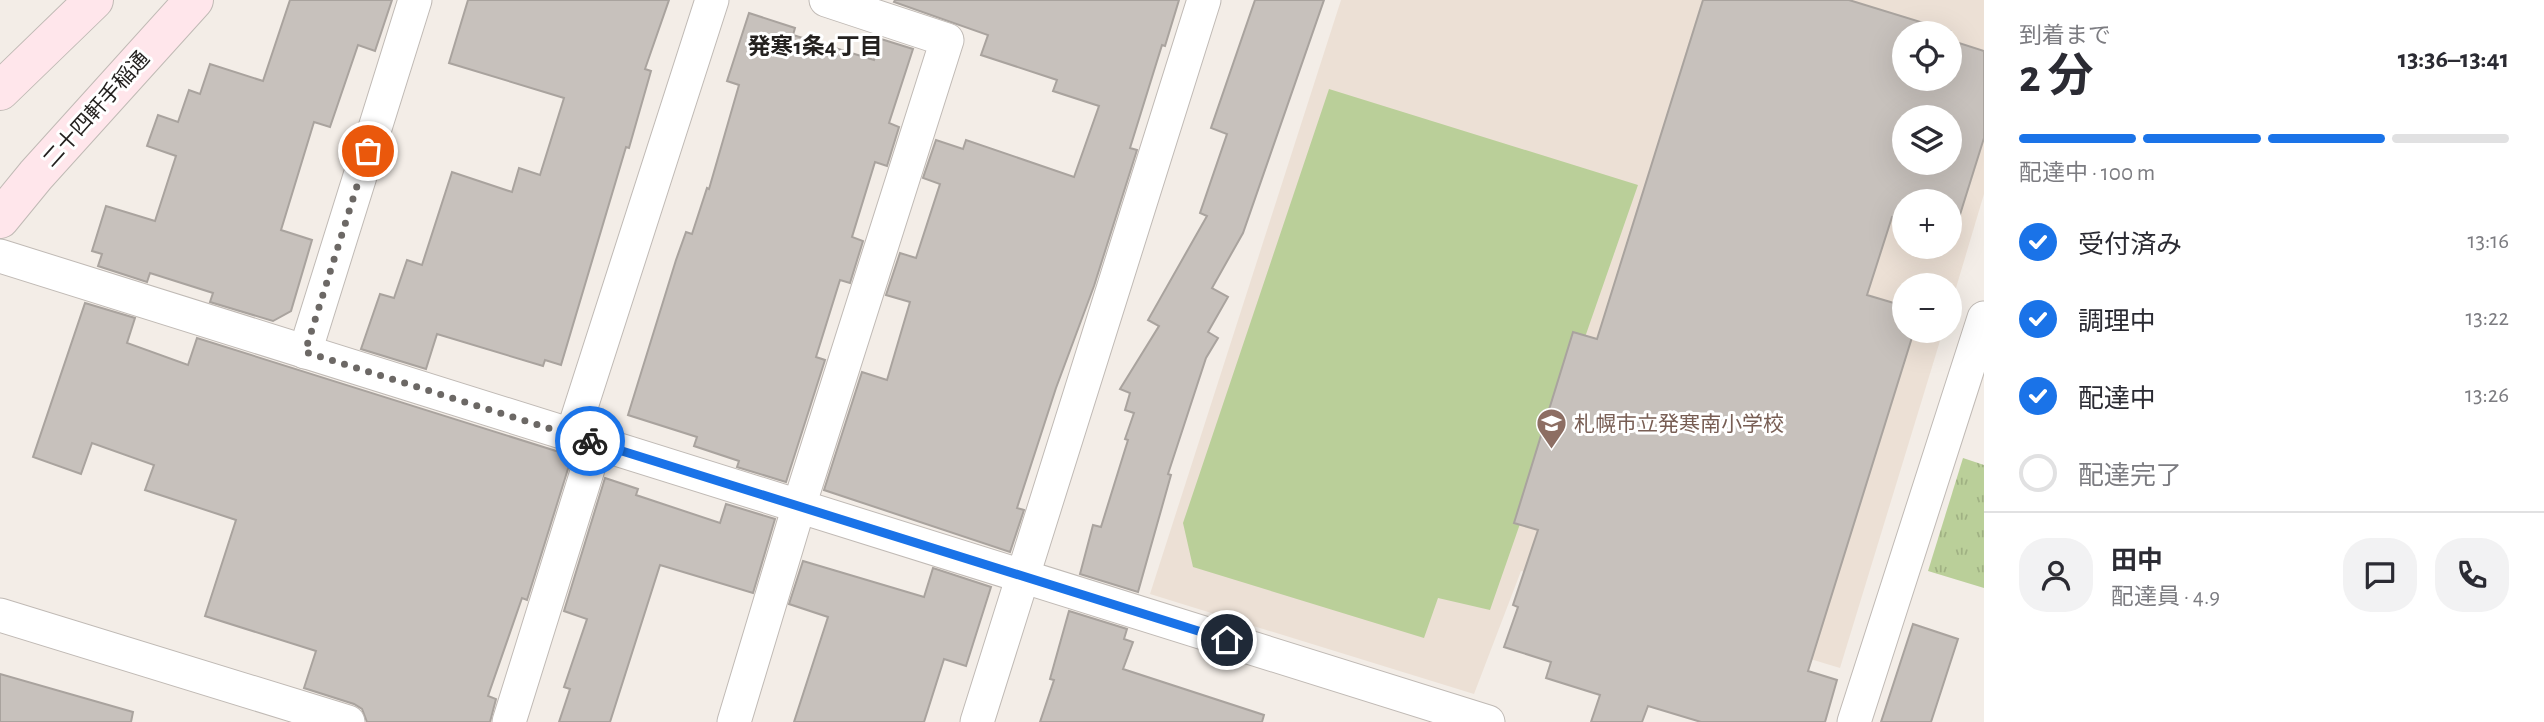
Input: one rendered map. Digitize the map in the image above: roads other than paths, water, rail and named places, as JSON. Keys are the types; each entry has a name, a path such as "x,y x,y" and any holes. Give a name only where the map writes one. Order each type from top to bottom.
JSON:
{"street":[{"path":"0,91 94,0"},
{"name":"二十四軒手稲通","path":"0,219 36,174 194,0"},
{"path":"305,352 415,0"},
{"path":"509,722 584,439 712,0"},
{"path":"734,722 799,506 947,40 826,0"},
{"path":"977,722 1204,0"},
{"path":"0,256 1488,722"},
{"path":"1854,722 1984,318"},
{"path":"0,615 348,722"}],"place":[{"name":"札幌市立発寒南小学校","path":"1551,451"}],"district":[{"name":"発寒1条4丁目","path":"815,46"}]}
